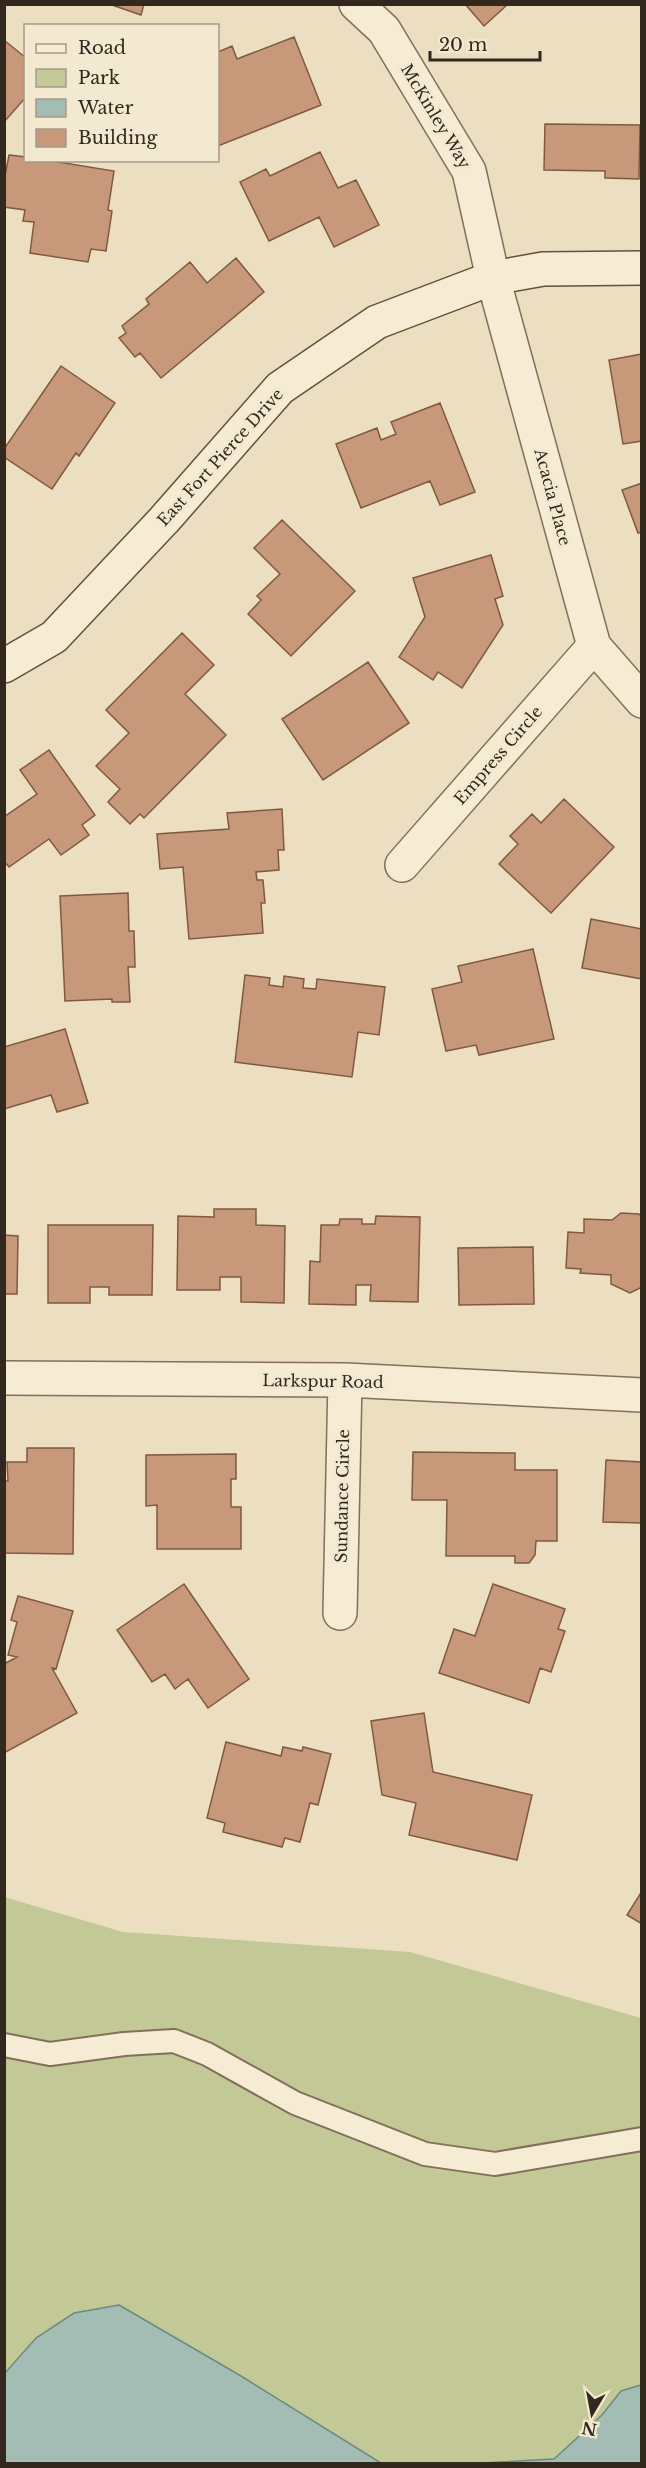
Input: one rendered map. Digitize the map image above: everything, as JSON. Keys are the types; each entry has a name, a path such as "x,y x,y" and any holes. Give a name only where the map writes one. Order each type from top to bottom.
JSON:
{"street":[{"name":"McKinley Way","path":"356,4 384,30 470,171 493,278"},
{"name":"East Fort Pierce Drive","path":"4,666 54,637 164,520 280,388 378,322 493,278 543,269 642,268"},
{"name":"Acacia Place","path":"493,278 594,646 642,701"},
{"name":"Empress Circle","path":"402,865 594,646"},
{"name":"Larkspur Road","path":"4,1378 345,1380 642,1395"},
{"name":"Sundance Circle","path":"340,1612 345,1380"}],"lane":[{"path":"4,2045 50,2054 124,2044 174,2041 207,2054 295,2103 425,2154 472,2161 495,2164 642,2139"}],"green space":[{"path":"4,1897 123,1932 410,1952 641,2018 641,2463 5,2463"}],"water":[{"path":"119,2305 241,2376 381,2463 5,2463 5,2373 36,2338 74,2313"},
{"path":"641,2385 641,2463 482,2463 554,2459 602,2415 621,2391"}],"building":[{"path":"109,4 144,4 141,15"},
{"path":"465,4 508,4 484,26"},
{"path":"294,37 321,105 219,146 219,52 232,46 237,59"},
{"path":"4,40 24,56 24,99 4,122"},
{"path":"545,124 640,125 639,179 605,178 605,171 544,170"},
{"path":"320,152 338,188 356,180 379,225 334,247 319,217 269,241 240,182 266,169 270,176"},
{"path":"9,155 24,157 24,162 58,162 114,171 108,210 112,211 106,251 91,249 88,262 30,253 34,222 23,221 25,210 4,207 4,181"},
{"path":"236,258 264,292 161,378 140,353 135,357 119,338 126,333 122,326 149,304 146,299 190,262 207,283"},
{"path":"642,354 642,441 623,444 609,360"},
{"path":"61,366 115,403 79,456 76,453 52,489 4,457 4,449"},
{"path":"440,403 475,492 440,505 430,481 361,508 336,444 377,428 381,440 396,434 391,422"},
{"path":"642,483 642,532 638,533 622,490"},
{"path":"282,520 355,591 291,656 248,614 261,600 257,596 280,574 254,548"},
{"path":"491,555 503,596 495,599 503,625 462,688 438,672 433,680 399,657 425,617 413,578"},
{"path":"182,633 214,665 185,694 226,735 144,818 140,814 130,824 108,802 120,789 96,766 129,733 106,710"},
{"path":"368,662 409,723 323,780 282,719"},
{"path":"49,750 95,815 82,825 89,835 61,855 49,839 9,867 4,861 4,817 37,794 20,770"},
{"path":"564,799 614,847 551,913 499,864 518,844 510,836 532,814 541,823"},
{"path":"282,809 284,850 278,850 279,870 256,872 257,880 263,880 265,903 261,903 263,933 189,939 183,867 160,869 157,834 229,829 227,813"},
{"path":"128,893 129,931 134,931 135,967 128,967 130,1002 112,1002 112,999 65,1001 60,896"},
{"path":"591,919 642,929 642,979 582,968"},
{"path":"533,949 554,1039 479,1055 476,1045 446,1051 432,989 462,982 458,966"},
{"path":"245,975 270,978 269,985 283,987 284,976 304,979 303,988 316,989 317,979 385,987 379,1035 358,1032 352,1077 235,1062"},
{"path":"65,1029 88,1103 57,1112 51,1095 4,1109 4,1047"},
{"path":"214,1209 256,1209 256,1225 285,1226 284,1303 241,1302 241,1277 220,1277 220,1290 177,1290 178,1216 214,1217"},
{"path":"621,1213 639,1214 642,1217 642,1287 630,1293 611,1284 611,1275 580,1273 581,1269 566,1268 568,1232 584,1233 584,1219 612,1220"},
{"path":"376,1216 420,1217 418,1302 370,1301 371,1285 356,1285 356,1305 309,1304 310,1261 320,1262 321,1225 339,1225 340,1219 362,1219 362,1224 375,1224"},
{"path":"48,1225 153,1225 152,1295 109,1295 109,1287 90,1287 90,1303 48,1303"},
{"path":"4,1235 18,1236 17,1294 4,1294"},
{"path":"533,1247 534,1304 459,1305 458,1248"},
{"path":"27,1448 74,1448 73,1554 4,1553 4,1481 8,1481 7,1462 27,1462"},
{"path":"413,1452 515,1453 515,1470 557,1470 557,1541 536,1541 535,1555 529,1563 515,1563 515,1556 446,1556 447,1500 412,1500"},
{"path":"236,1454 236,1479 231,1479 231,1507 241,1507 241,1549 157,1549 157,1505 146,1506 146,1455"},
{"path":"606,1460 642,1462 642,1523 603,1522"},
{"path":"184,1584 249,1679 208,1708 188,1679 175,1689 165,1674 152,1682 117,1630"},
{"path":"493,1584 565,1609 558,1629 565,1631 551,1672 540,1668 529,1703 439,1673 454,1629 475,1636"},
{"path":"18,1596 73,1611 56,1669 52,1668 77,1713 4,1753 4,1664 17,1657 8,1655 17,1622 11,1620"},
{"path":"424,1713 433,1772 532,1795 517,1860 409,1835 416,1803 382,1795 371,1721"},
{"path":"226,1742 281,1756 283,1747 302,1751 303,1747 331,1754 318,1805 310,1803 300,1842 285,1838 282,1847 223,1832 225,1823 207,1818"},
{"path":"642,1891 642,1924 627,1915"}]}
